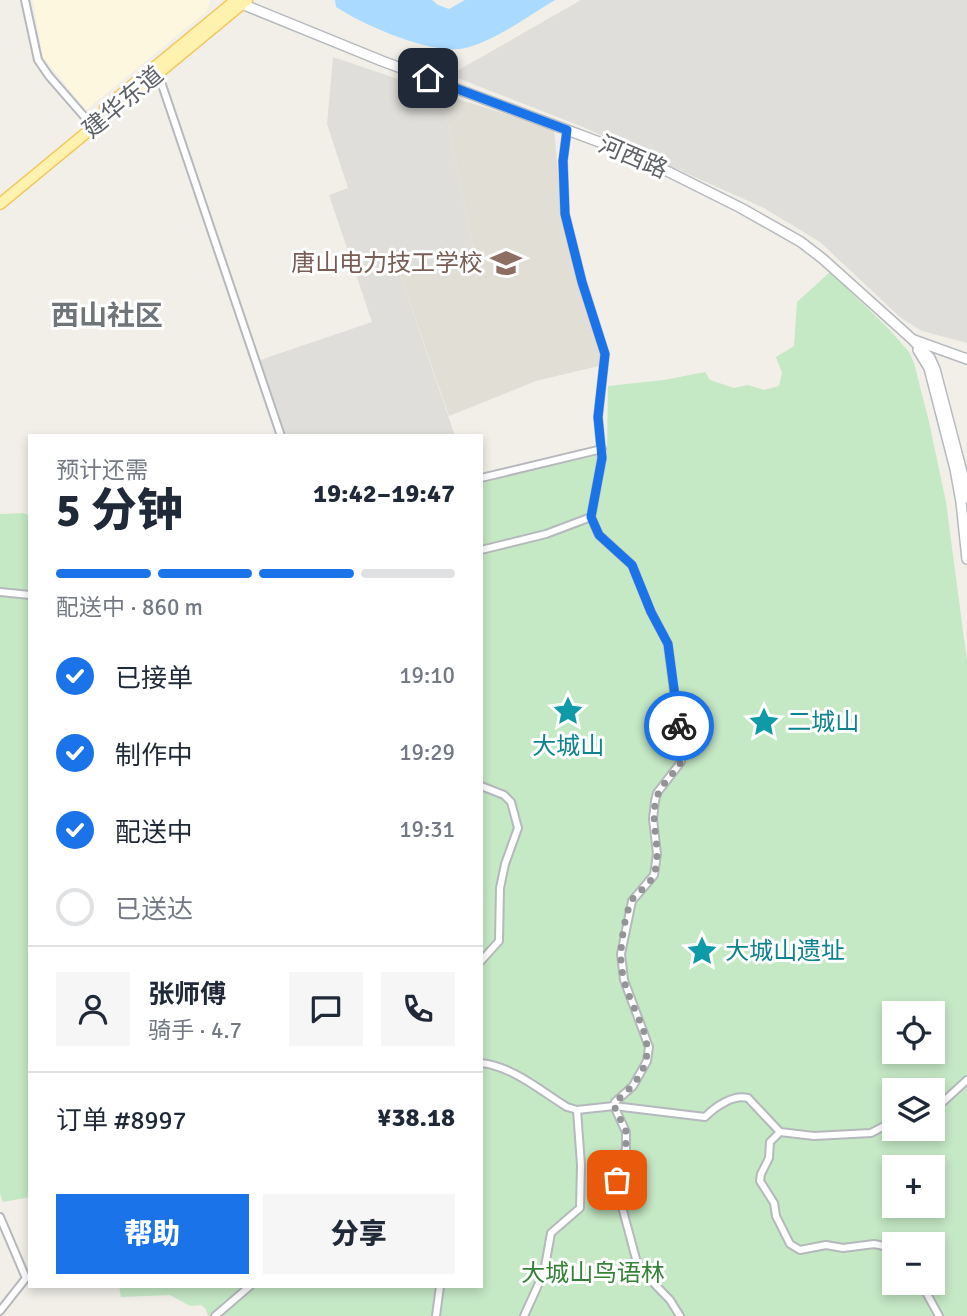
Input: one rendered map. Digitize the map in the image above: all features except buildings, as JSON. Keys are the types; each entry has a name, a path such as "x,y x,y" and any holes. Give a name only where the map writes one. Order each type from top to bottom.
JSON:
{"main road":[{"name":"建华东道","path":"0,204 239,1"},
{"name":"建华东道","path":"0,196 157,69"}],"street":[{"path":"25,0 38,60 89,122"},
{"name":"河西路","path":"239,1 382,61 567,130 669,172 801,242 930,358 967,498"},
{"path":"157,69 280,434"},
{"path":"567,130 563,161 565,214 582,282 605,354 598,417 602,449 591,517 599,535 632,565 651,612 668,644 681,746 681,762 657,793 653,819 657,855 654,875 632,901 621,954 624,980 649,1047 647,1062 633,1086 614,1106 626,1132 626,1149 616,1169 617,1188 636,1259 641,1270 670,1300 680,1316"},
{"path":"912,339 967,359"},
{"name":"河西路","path":"912,339 929,368 955,470 967,559"},
{"path":"483,478 602,449"},
{"path":"483,550 546,534 591,517"},
{"path":"0,592 28,595"},
{"path":"483,787 504,795 511,802 518,828 505,864 500,888 499,941 483,959"},
{"path":"483,1063 494,1064 566,1107 577,1110 614,1106 705,1117 716,1106 742,1096 748,1098 780,1132 814,1136 871,1133 882,1127"},
{"path":"945,1100 967,1080"},
{"path":"524,1316 544,1272 551,1233 580,1208 581,1165 577,1110"},
{"path":"780,1132 771,1142 769,1158 760,1181 774,1203 776,1216 790,1244 800,1250 826,1245 843,1248 882,1246"},
{"path":"0,1217 26,1278 0,1311"},
{"path":"215,1316 248,1288"},
{"path":"436,1316 440,1288"},
{"path":"928,1295 939,1316"}],"shaded area":[{"path":"33,0 210,0 207,11 86,110 43,57"},
{"path":"581,0 967,0 967,343 922,331 901,318 820,242 764,208 583,127 450,75"},
{"path":"333,57 442,94 474,252 400,274 454,434 285,434 260,360 372,322 329,195 348,188 327,124"},
{"name":"唐山电力技工学校","path":"442,94 554,129 563,225 607,364 536,381 449,416 400,274 474,252"}],"green space":[{"name":"大城山鸟语林","path":"830,272 909,352 929,422 946,502 967,661 967,1316 208,1316 201,1305 190,1306 170,1295 121,1297 119,1288 483,1288 483,483 607,453 608,386 705,372 710,380 734,388 748,385 764,390 779,386 782,373 776,357 794,346 797,302"},
{"path":"0,514 28,515 28,1197 3,1202 0,1194"}],"water":[{"path":"335,0 432,0 449,9 465,0 555,0 491,38 469,47 455,49 438,48 401,38 336,7"}],"way so far":[{"path":"617,1180 616,1169 626,1149 626,1132 614,1106 641,1073 647,1062 649,1047 624,980 621,954 632,901 654,875 657,855 653,819 655,801 657,793 676,772 681,762 679,726"}],"place":[{"name":"唐山电力技工学校","path":"506,263"},
{"name":"大城山","path":"568,711"},
{"name":"二城山","path":"764,722"},
{"name":"大城山遗址","path":"702,951"}],"district":[{"name":"西山社区","path":"107,315"}],"route":[{"path":"428,78 567,130 563,161 565,214 582,282 605,354 598,417 602,458 591,517 599,535 632,565 651,612 664,633 668,644 679,726"}]}
